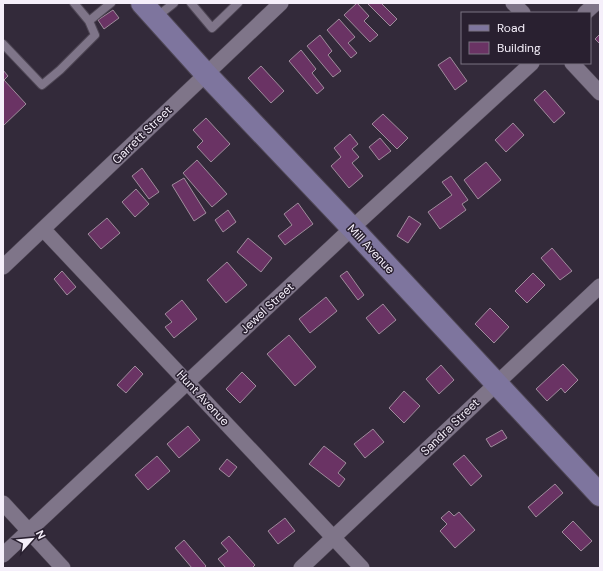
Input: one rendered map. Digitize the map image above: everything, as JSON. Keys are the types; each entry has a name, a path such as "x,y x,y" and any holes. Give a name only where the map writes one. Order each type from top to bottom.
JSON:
{"street":[{"name":"Garrett Street","path":"3,267 281,3"},
{"path":"513,3 522,12"},
{"path":"586,12 596,3"},
{"name":"Mill Avenue","path":"148,11 600,495"},
{"name":"Jewel Street","path":"3,555 352,228 531,64"},
{"path":"573,64 600,93"},
{"name":"Hunt Avenue","path":"43,229 362,568"},
{"name":"Sandra Street","path":"301,568 600,286"},
{"path":"3,503 63,568"}],"lane":[{"path":"3,44 42,85 60,70 95,35 89,21 74,3"},
{"path":"89,21 111,3"},
{"path":"148,11 174,3"},
{"path":"191,3 212,28 238,3"}],"building":[{"path":"357,3 369,16 364,21 378,35 370,42 344,15"},
{"path":"367,3 381,3 397,19 390,26"},
{"path":"113,10 119,18 104,29 98,20"},
{"path":"339,19 355,37 348,43 357,53 351,58 327,30"},
{"path":"600,34 600,44 595,39"},
{"path":"320,35 332,51 328,55 341,71 333,77 307,46"},
{"path":"301,50 316,69 312,73 324,88 317,94 289,61"},
{"path":"450,57 467,81 455,90 438,65"},
{"path":"261,66 284,91 271,103 248,78"},
{"path":"3,70 8,76 4,80 26,104 3,126"},
{"path":"545,90 565,113 554,123 534,100"},
{"path":"383,114 408,138 397,149 372,124"},
{"path":"206,118 230,144 211,162 197,147 203,141 193,130"},
{"path":"513,123 524,135 506,152 495,140"},
{"path":"350,134 358,144 352,149 359,157 352,163 363,176 349,188 331,166 341,157 334,148"},
{"path":"380,138 391,151 379,160 369,147"},
{"path":"197,160 227,194 212,207 183,173"},
{"path":"486,162 501,180 478,199 464,180"},
{"path":"142,168 159,192 149,199 132,176"},
{"path":"451,176 468,200 462,204 466,210 440,229 428,212 452,195 442,182"},
{"path":"184,178 206,213 194,221 172,185"},
{"path":"136,189 149,204 135,217 122,202"},
{"path":"298,203 313,224 285,245 278,236 292,225 284,214"},
{"path":"228,210 236,222 223,232 215,220"},
{"path":"409,216 421,224 408,243 397,236"},
{"path":"107,218 120,233 101,249 88,234"},
{"path":"248,238 272,258 261,272 237,252"},
{"path":"552,248 572,271 560,280 541,258"},
{"path":"227,262 247,285 226,303 207,280"},
{"path":"62,271 76,287 67,295 54,279"},
{"path":"347,271 364,295 358,300 340,276"},
{"path":"533,273 545,285 527,303 515,291"},
{"path":"326,297 337,311 310,333 299,319"},
{"path":"182,300 197,319 174,338 165,327 172,322 165,314"},
{"path":"383,304 396,320 379,334 366,318"},
{"path":"490,308 509,327 494,343 475,324"},
{"path":"289,335 316,367 295,386 267,354"},
{"path":"563,364 578,380 565,393 561,388 547,401 536,389"},
{"path":"441,365 454,380 439,394 426,379"},
{"path":"135,366 143,374 126,393 117,385"},
{"path":"242,372 256,386 240,403 226,389"},
{"path":"404,391 420,406 404,423 389,408"},
{"path":"188,426 200,440 179,458 167,444"},
{"path":"373,429 384,442 365,458 354,444"},
{"path":"502,430 507,438 491,447 486,439"},
{"path":"324,446 346,463 338,473 345,479 339,487 309,464"},
{"path":"464,455 482,476 471,486 453,464"},
{"path":"157,456 170,471 148,490 135,475"},
{"path":"227,459 237,467 229,477 219,469"},
{"path":"555,484 563,493 536,517 528,507"},
{"path":"449,511 454,516 459,512 475,530 455,548 440,531 447,524 441,518"},
{"path":"285,518 295,531 278,544 268,531"},
{"path":"573,521 592,541 581,551 562,532"},
{"path":"229,536 255,565 252,568 226,568 218,559 228,551 221,543"},
{"path":"184,540 206,566 204,568 192,568 175,548"}]}
